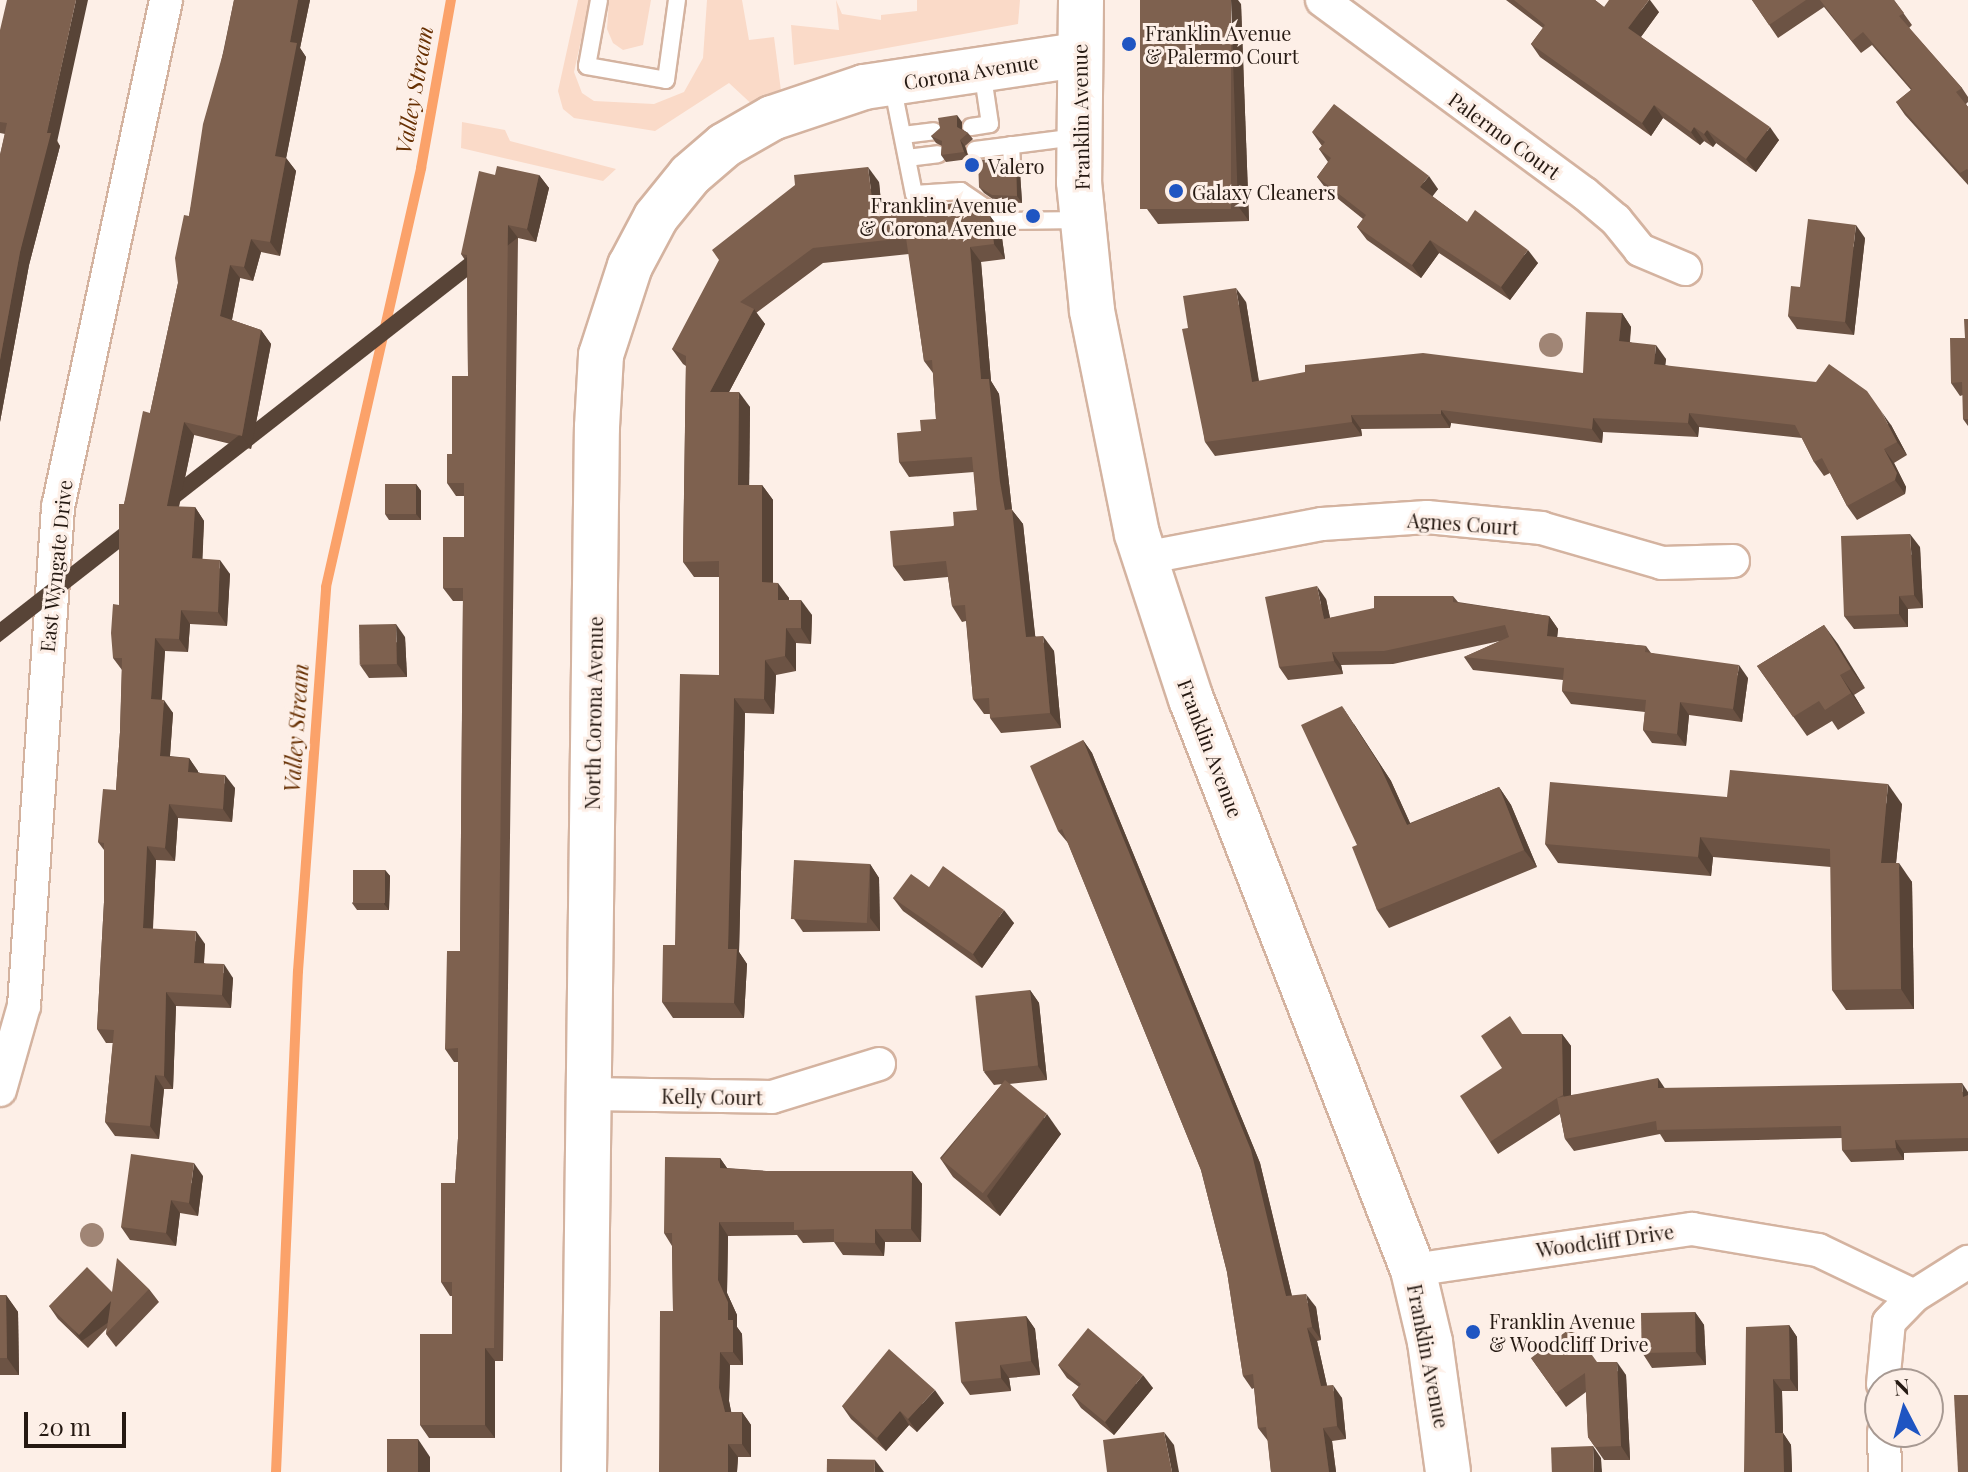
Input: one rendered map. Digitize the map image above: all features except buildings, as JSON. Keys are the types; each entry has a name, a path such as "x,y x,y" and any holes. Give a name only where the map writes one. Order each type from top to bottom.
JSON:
{"main road":[{"name":"Franklin Avenue","path":"1081,0 1078,55 1083,220 1116,446 1144,558 1191,699 1413,1270 1430,1342 1448,1472"},
{"name":"Corona Avenue","path":"878,85 1078,55"},
{"name":"North Corona Avenue","path":"584,1472 601,355 630,266 656,217 690,175 725,145 772,118 878,85"}],"street":[{"name":"East Wyngate Drive","path":"0,1090 24,1006 58,507 166,0"},
{"name":"Palermo Court","path":"1322,0 1584,193 1616,220 1640,250 1685,269"},
{"name":"Agnes Court","path":"1144,558 1322,524 1427,517 1541,528 1662,563 1733,561"},
{"name":"Kelly Court","path":"589,1094 772,1097 879,1064"},
{"name":"Woodcliff Drive","path":"1413,1270 1692,1229 1818,1250 1914,1296"},
{"path":"1885,1368 1889,1322 1914,1296 1968,1262"},
{"path":"1884,1448 1885,1472"}],"lane":[{"path":"599,0 587,66 666,80 677,0"},
{"path":"982,69 993,148"},
{"path":"878,85 903,135 914,194 961,191 1005,221 1083,220"},
{"path":"971,127 990,124"},
{"path":"903,135 934,131"},
{"path":"975,150 1079,137"},
{"path":"1011,145 1012,165"},
{"path":"907,158 938,154"},
{"path":"1012,202 1013,220"}],"shaded area":[{"path":"578,0 590,0 574,72 582,93 594,101 654,104 684,92 703,58 707,0 742,0 749,40 774,37 784,114 769,120 729,83 655,131 574,118 563,109 558,91"},
{"path":"609,0 651,0 643,45 623,50 613,43 607,29"},
{"path":"836,0 842,14 881,20 881,15 917,11 917,0 1020,0 1018,24 794,65 791,25 839,30"},
{"path":"462,122 505,130 510,141 616,169 603,181 461,148"}],"waterway":[{"name":"Valley Stream","path":"276,1472 298,971 326,587 421,168 451,0"}],"place":[{"name":"Franklin Avenue & Palermo Court","path":"1129,44"},
{"name":"Valero","path":"972,165"},
{"name":"Galaxy Cleaners","path":"1176,191"},
{"name":"Franklin Avenue & Corona Avenue","path":"1033,216"},
{"name":"Franklin Avenue & Woodcliff Drive","path":"1473,1332"}]}
